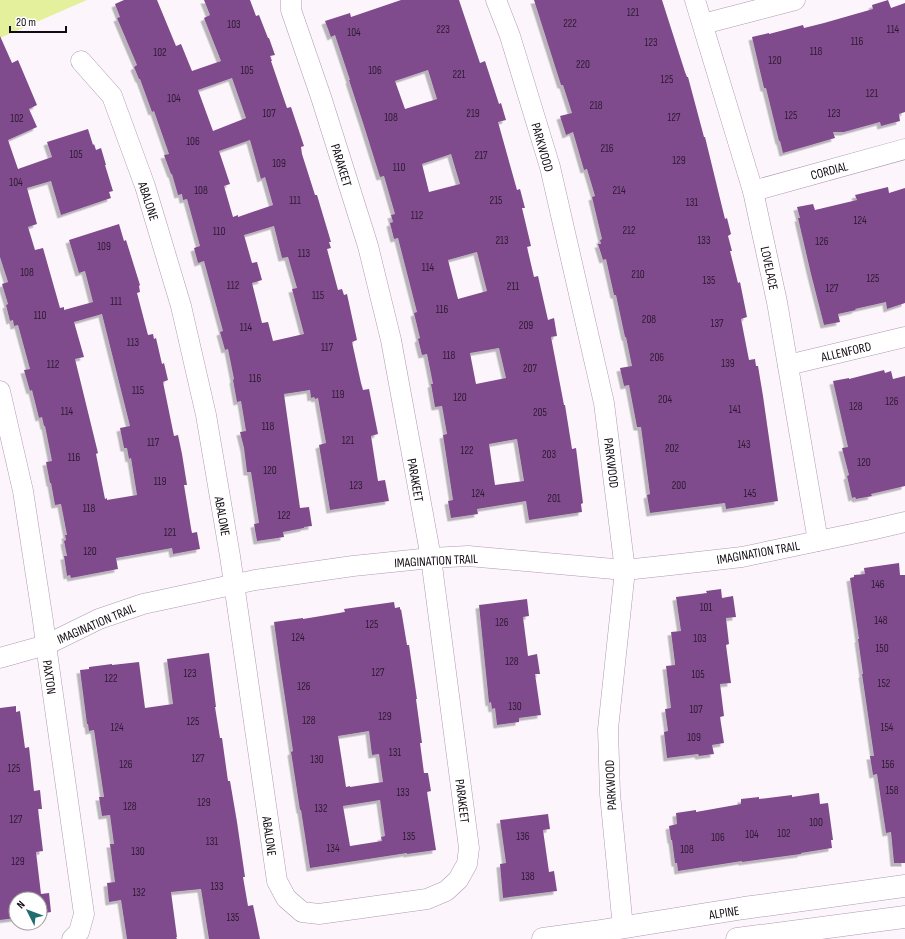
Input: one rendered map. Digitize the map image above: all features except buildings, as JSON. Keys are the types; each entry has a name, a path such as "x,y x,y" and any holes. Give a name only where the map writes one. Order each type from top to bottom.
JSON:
{"street":[{"name":"PARAKEET","path":"291,0 292,10 368,246 391,340 431,558 469,848 467,864 458,880 446,891 428,898 374,907"},
{"name":"PARKWOOD","path":"496,0 510,36 550,167 604,403 625,570 608,730 610,794 623,933"},
{"name":"LOVELACE","path":"695,0 754,191 777,302 818,541"},
{"path":"703,24 795,0"},
{"name":"ABALONE","path":"81,61 112,96 145,186 181,306 206,415 235,584 277,881 286,898 302,912 319,914 374,907"},
{"name":"CORDIAL","path":"754,191 905,149"},
{"name":"ALLENFORD","path":"788,365 905,337"},
{"name":"PAXTON","path":"0,391 23,491 43,621 84,914 79,932 72,939"},
{"name":"IMAGINATION TRAIL","path":"0,658 46,645 99,619 143,604 235,584 354,566 431,558 468,556 625,570 742,556 905,522"},
{"name":"ALPINE","path":"543,939 623,933 744,908 905,886"},
{"path":"737,939 905,917"}],"green space":[{"path":"0,0 87,0 0,38"}]}
